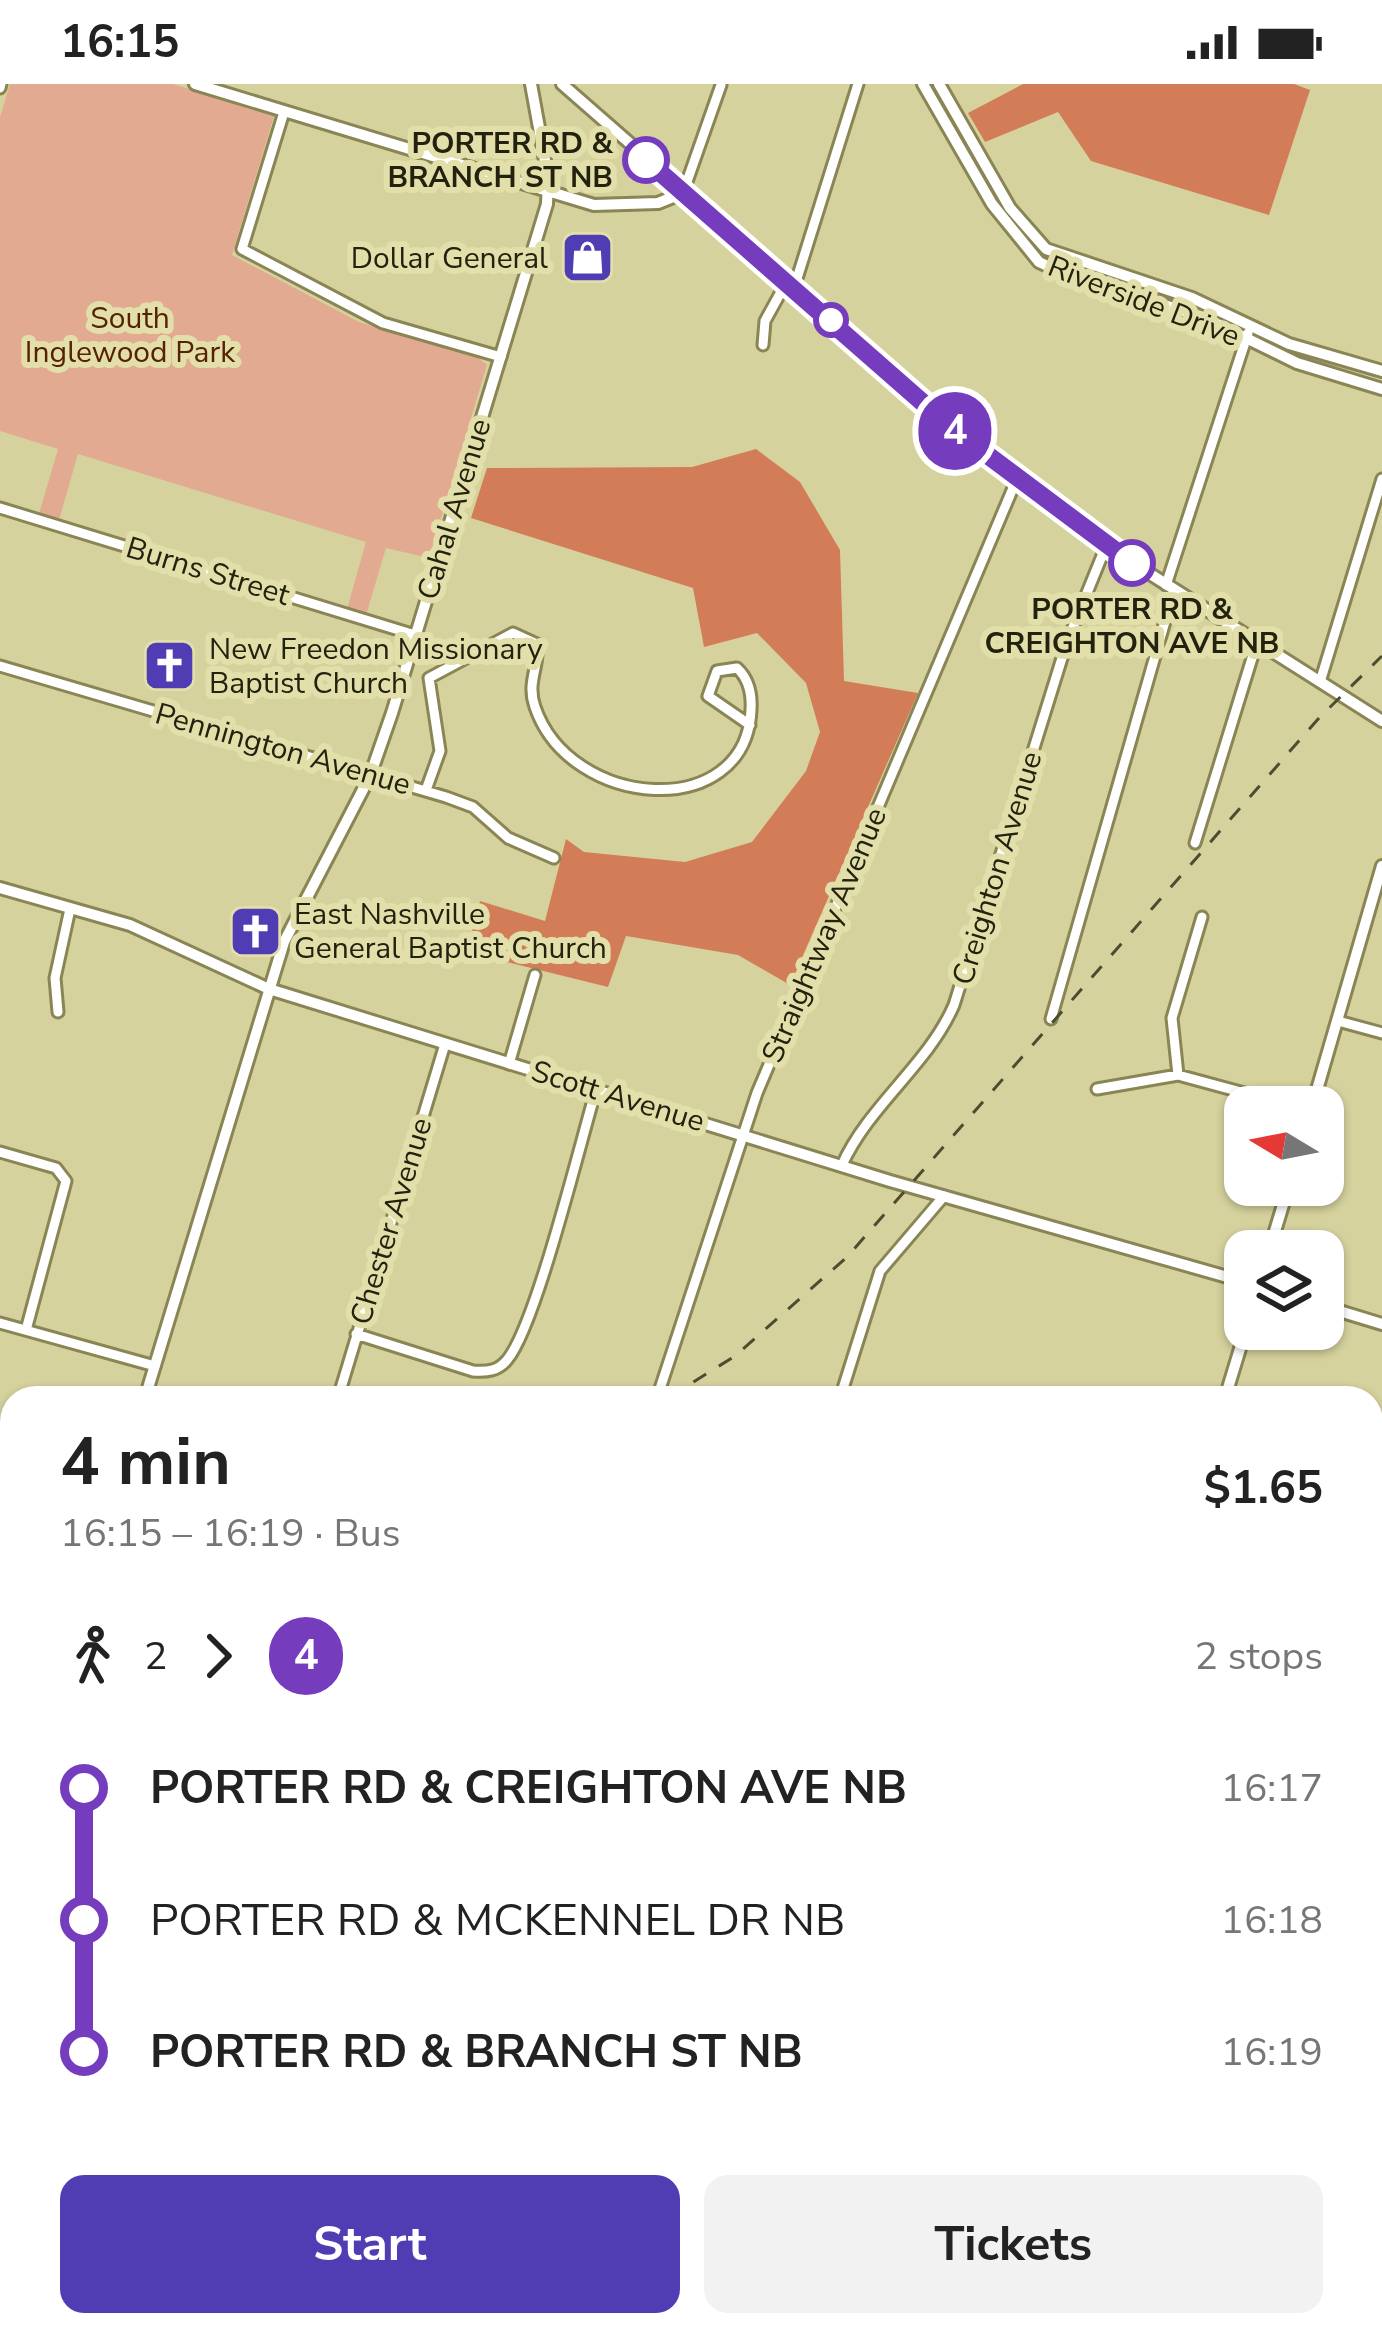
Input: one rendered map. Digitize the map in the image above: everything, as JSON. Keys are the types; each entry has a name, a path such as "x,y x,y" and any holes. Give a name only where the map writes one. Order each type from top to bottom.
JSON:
{"street":[{"path":"195,84 614,208 658,203 683,193 721,85"},
{"name":"Cahal Avenue","path":"149,1386 268,989 296,916 370,776 501,357 549,190 531,84"},
{"path":"562,84 1016,482 1106,546 1382,721"},
{"path":"763,346 765,321 790,284 858,84"},
{"name":"Riverside Drive","path":"923,84 1010,230 1050,268 1382,371"},
{"name":"Riverside Drive","path":"940,84 1010,208 1030,233 1058,255 1192,298 1297,363 1382,389"},
{"path":"934,104 947,97"},
{"path":"284,112 242,249 382,322 501,357"},
{"path":"1050,268 1058,255"},
{"path":"1051,1019 1170,587 1248,333"},
{"path":"1319,682 1382,479"},
{"name":"Straightway Avenue","path":"661,1386 742,1133 1016,482"},
{"name":"Burns Street","path":"0,508 416,635"},
{"name":"Creighton Avenue","path":"842,1165 869,1118 950,1016 1067,642 1106,546"},
{"path":"425,790 440,751 429,678 513,633 537,644 530,688 547,732 574,763 613,785 654,791 692,784 726,764 750,725 744,675 737,668 717,671 708,696 750,725"},
{"path":"1196,843 1257,642"},
{"name":"Pennington Avenue","path":"0,666 425,790 473,807 508,838 554,858"},
{"path":"1318,1086 1382,866"},
{"name":"Scott Avenue","path":"0,888 175,943 268,989 944,1196 1224,1276"},
{"path":"58,1012 55,978 70,909"},
{"path":"1178,1075 1172,1018 1202,917"},
{"path":"509,1064 535,975"},
{"path":"1338,1021 1382,1033"},
{"name":"Chester Avenue","path":"341,1386 445,1044"},
{"path":"1097,1089 1178,1075 1224,1087"},
{"path":"356,1334 473,1371 488,1372 508,1359 526,1322 596,1090"},
{"path":"0,1152 62,1173 66,1181 26,1330"},
{"path":"844,1386 880,1271 944,1196"},
{"path":"1344,1312 1382,1324"},
{"path":"0,1323 155,1366"},
{"path":"1229,1386 1240,1350"}],"green space":[{"name":"South Inglewood Park","path":"10,84 173,84 274,116 232,255 359,322 476,356 487,365 429,558 386,548 366,615 347,609 366,542 78,454 59,520 39,514 58,449 0,431 0,117"}],"shaded area":[{"path":"1023,84 1294,84 1310,90 1269,215 1091,161 1058,112 985,142 968,113"},
{"path":"756,449 800,482 840,550 844,681 918,693 790,985 738,955 626,936 608,987 467,952 480,901 545,921 566,839 584,852 685,862 752,842 806,771 820,732 806,683 757,633 704,647 693,588 471,518 487,468 692,467"}],"railway":[{"path":"687,1386 735,1356 847,1257 1319,718 1382,656"}],"bus line":[{"name":"4","path":"646,160 1016,482 1132,563"}],"place":[{"name":"PORTER RD & BRANCH ST NB","path":"646,160"},
{"name":"Dollar General","path":"587,258"},
{"name":"PORTER RD & CREIGHTON AVE NB","path":"1132,563"},
{"name":"New Freedon Missionary Baptist Church","path":"170,666"},
{"name":"East Nashville General Baptist Church","path":"255,931"}]}
